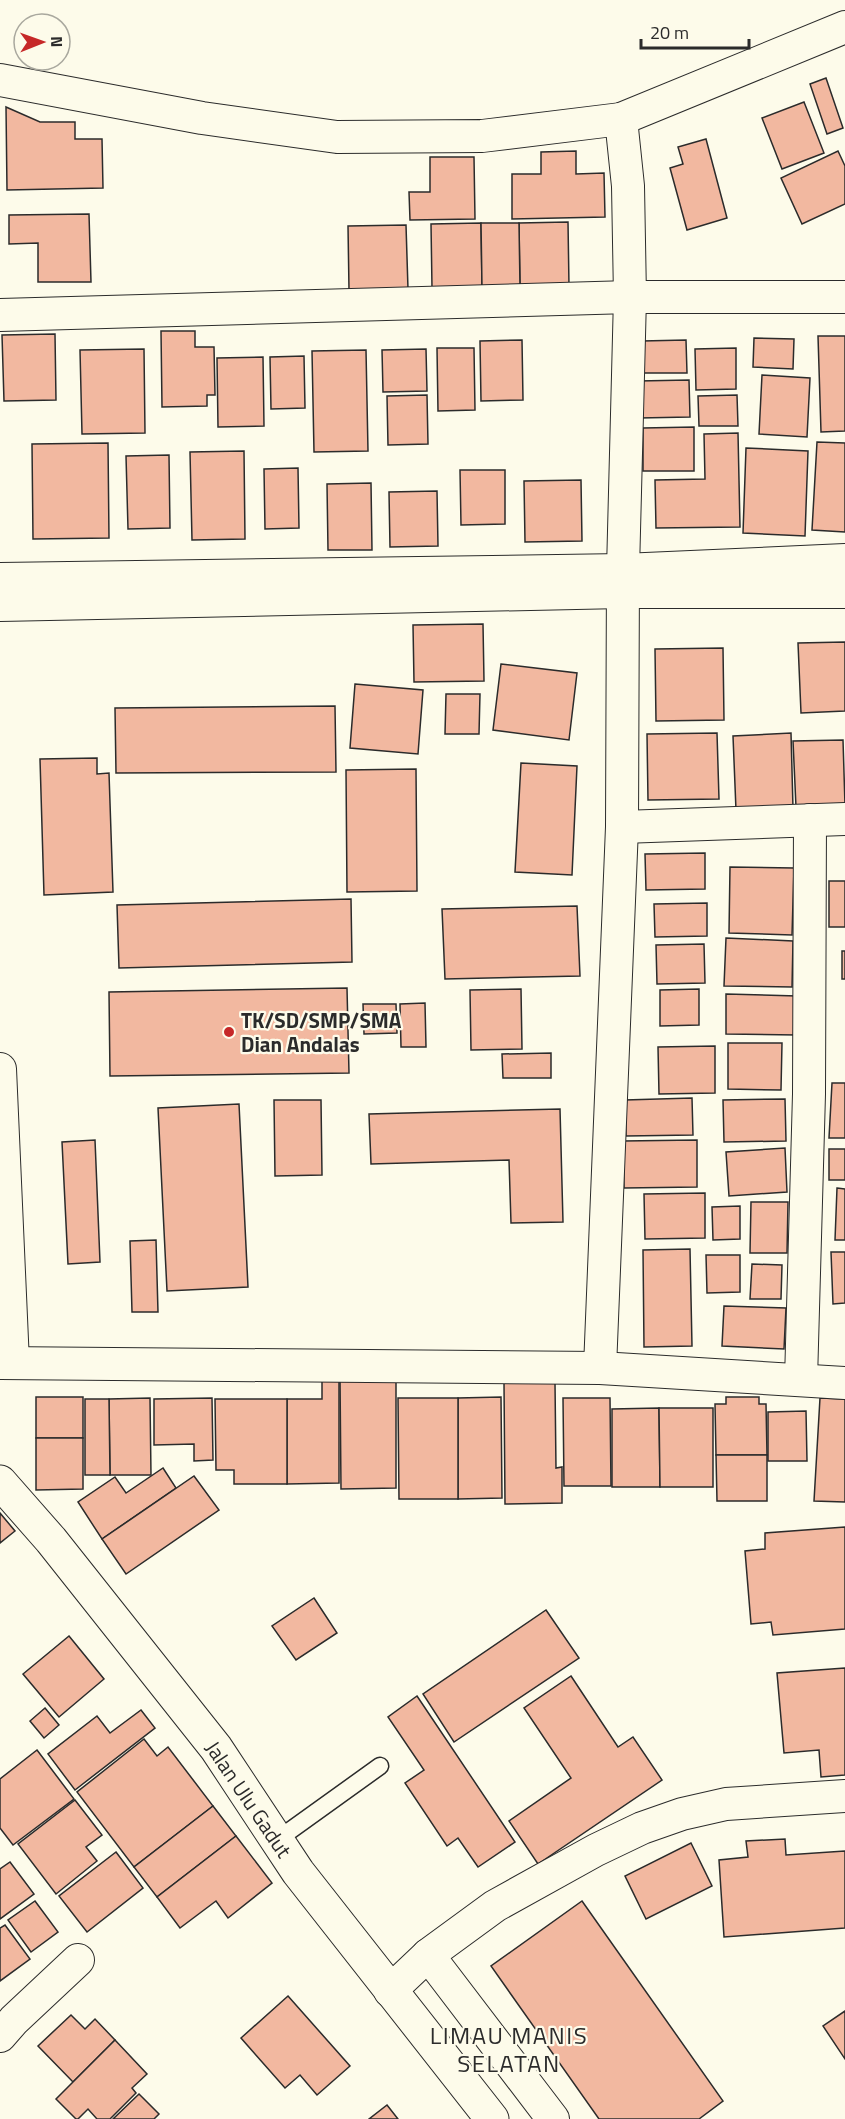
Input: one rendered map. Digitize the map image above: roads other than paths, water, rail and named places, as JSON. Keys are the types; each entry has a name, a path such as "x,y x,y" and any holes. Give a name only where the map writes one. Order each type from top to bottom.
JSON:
{"street":[{"path":"0,80 202,118 337,137 482,136 621,119 845,27"},
{"path":"600,1368 622,827 622,581 630,297 628,186 621,119"},
{"path":"0,315 630,297 845,297"},
{"path":"0,604 622,581 845,560"},
{"path":"0,579 622,581 845,592"},
{"path":"622,827 845,819"},
{"path":"801,1380 808,1094 810,820"},
{"path":"0,1069 6,1363 600,1368 845,1383"},
{"name":"Jalan Ulu Gadut","path":"0,1482 51,1540 216,1748 298,1872 492,2119"},
{"path":"390,1991 428,1955 495,1906 596,1850 642,1828 682,1814 726,1804 845,1796"},
{"path":"428,1955 553,2119"},
{"path":"0,2036 78,1960"}],"lane":[{"path":"277,1840 380,1766"}],"place":[{"name":"TK/SD/SMP/SMA Dian Andalas","path":"229,1032"}],"district":[{"name":"LIMAU MANIS SELATAN","path":"509,2049"}]}
